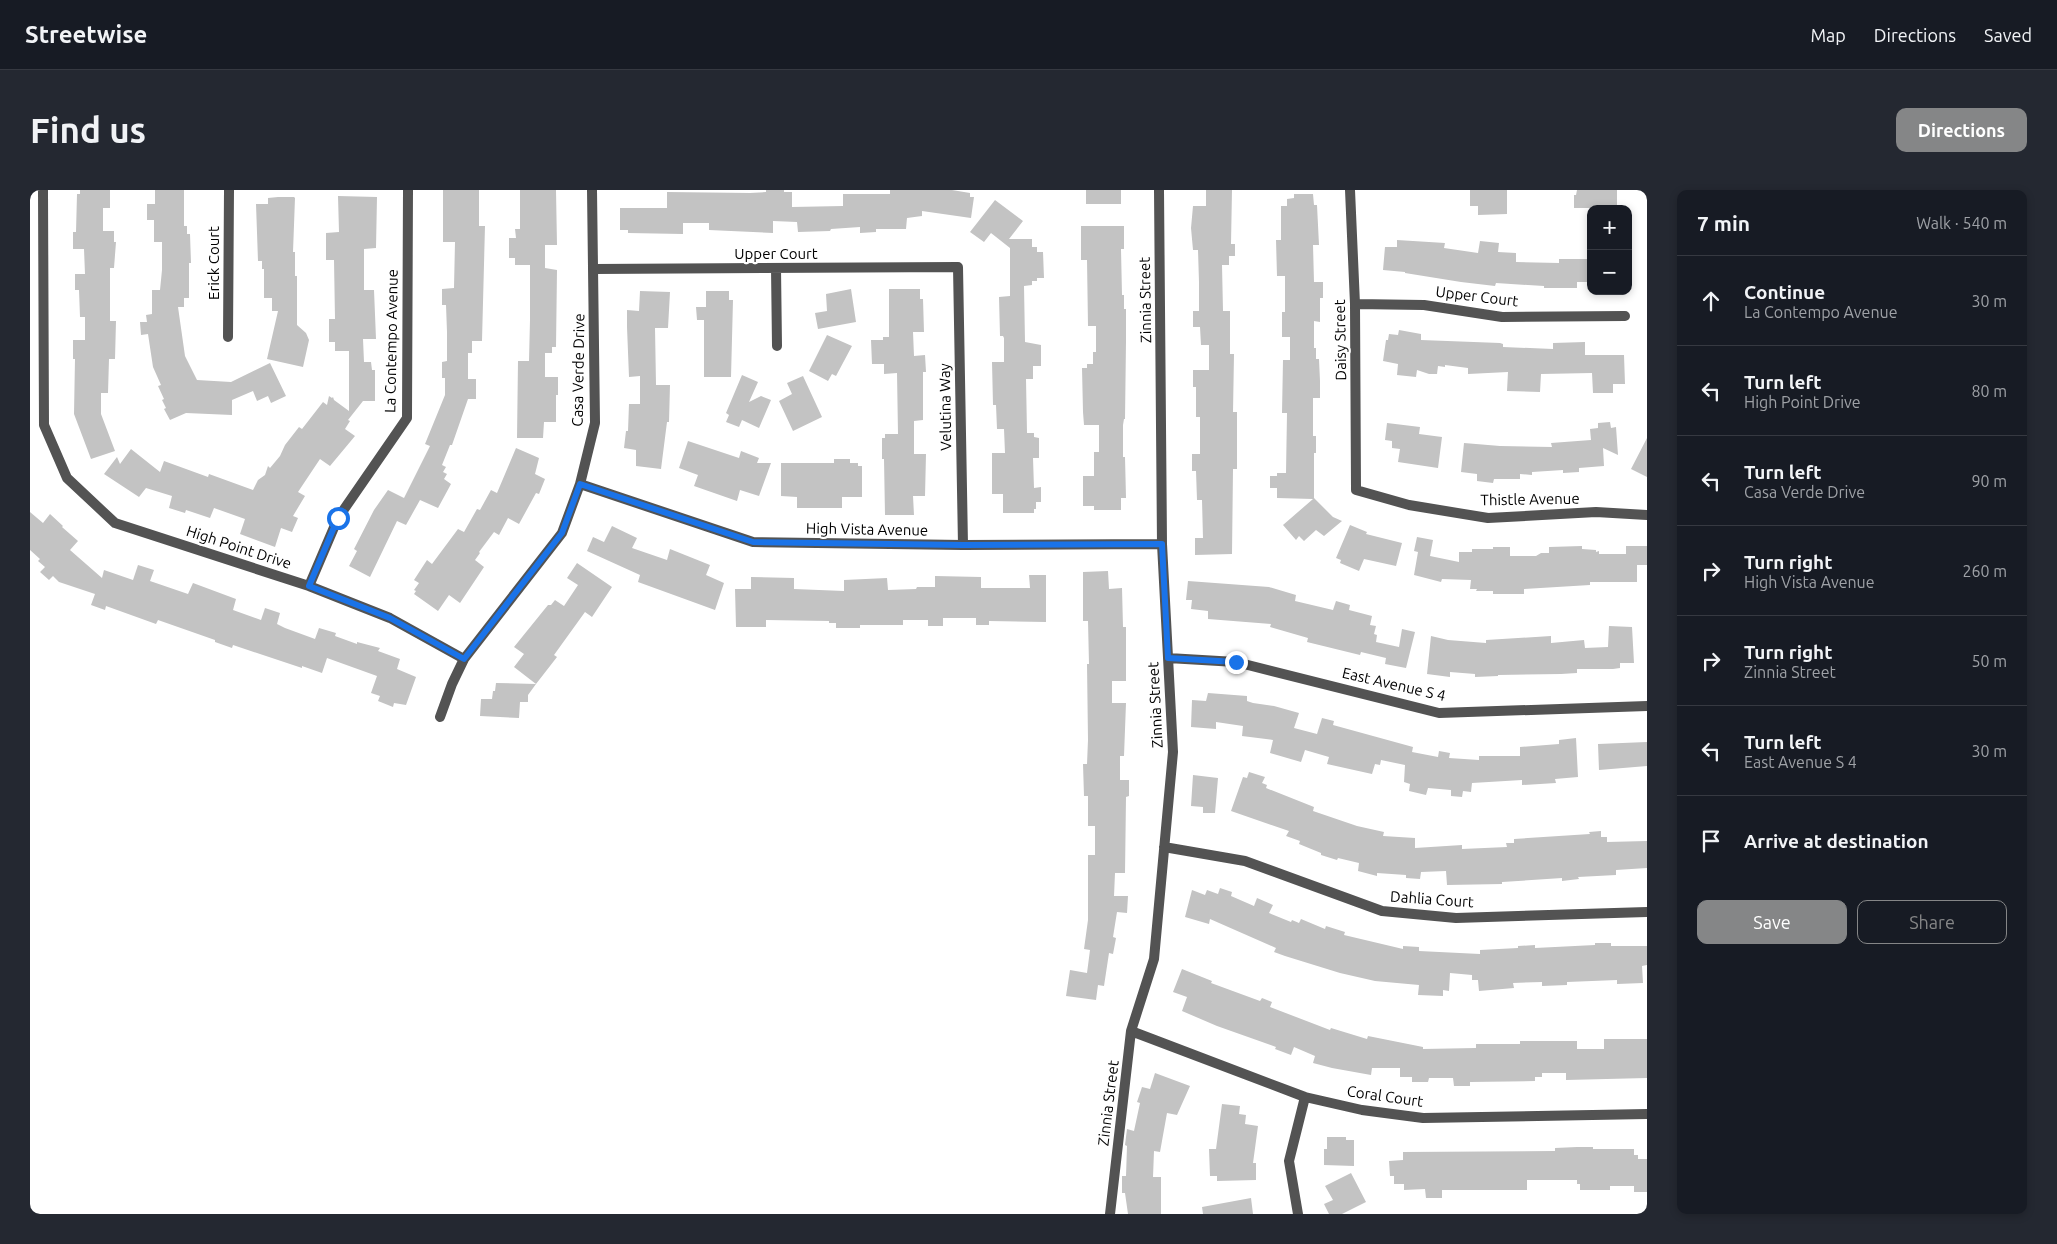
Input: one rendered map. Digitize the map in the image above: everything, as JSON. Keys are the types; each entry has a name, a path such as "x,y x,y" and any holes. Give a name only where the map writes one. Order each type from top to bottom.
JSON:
{"street":[{"name":"High Point Drive","path":"43,190 44,424 67,478 115,522 309,586 390,618 464,659"},
{"name":"Erick Court","path":"228,337 229,190"},
{"name":"La Contempo Avenue","path":"309,586 338,518 407,418 408,190"},
{"name":"Casa Verde Drive","path":"440,717 452,684 464,659 562,533 580,484 595,423 592,190"},
{"name":"Zinnia Street","path":"1110,1214 1131,1031 1154,959 1173,752 1162,544 1159,190"},
{"name":"Daisy Street","path":"1350,190 1355,304 1356,490"},
{"name":"Upper Court","path":"594,269 958,267"},
{"name":"Velutina Way","path":"958,267 963,545"},
{"path":"776,268 777,346"},
{"name":"Upper Court","path":"1355,304 1424,305 1502,317 1625,316"},
{"name":"High Vista Avenue","path":"580,484 753,542 963,545 1162,544"},
{"name":"Thistle Avenue","path":"1356,490 1409,505 1488,518 1596,512 1647,514"},
{"name":"East Avenue S 4","path":"1168,658 1236,662 1439,712 1647,706"},
{"name":"Dahlia Court","path":"1164,847 1244,861 1382,911 1456,918 1647,912"},
{"name":"Coral Court","path":"1131,1031 1305,1097 1362,1110 1423,1118 1647,1114"},
{"path":"1298,1214 1288,1161 1305,1097"}],"building":[{"path":"80,190 110,190 110,208 103,208 103,231 114,231 114,242 116,242 114,268 110,268 110,321 116,321 115,359 109,359 108,393 101,393 101,414 115,451 91,459 74,414 75,359 73,359 73,340 85,340 85,317 80,317 79,290 75,290 75,274 85,274 84,249 73,249 73,232 76,232 77,194 80,194"},
{"path":"155,190 184,190 184,226 187,226 187,234 190,234 191,263 189,263 189,298 184,298 184,307 178,307 185,356 197,380 231,382 270,363 286,396 271,403 268,396 257,401 253,391 232,400 232,415 186,413 170,420 164,409 166,408 162,400 164,399 158,386 161,385 153,367 148,334 141,335 140,322 147,322 146,315 152,314 152,290 160,290 162,242 154,242 154,220 147,220 147,204 155,204"},
{"path":"443,190 479,190 479,226 485,226 482,341 472,341 472,353 468,353 468,379 476,379 476,399 468,399 452,445 450,445 442,465 446,467 443,472 447,474 444,479 451,484 438,508 420,500 406,525 397,521 370,577 349,566 357,551 354,549 374,510 388,490 404,498 430,446 425,444 445,395 445,378 442,378 442,362 447,361 447,332 446,305 442,305 442,289 454,288 455,242 443,242"},
{"path":"520,190 556,190 557,245 545,245 545,268 557,270 556,347 552,347 552,353 545,353 545,377 558,377 558,395 556,395 556,422 544,422 543,438 517,438 518,361 529,361 530,320 530,265 515,265 515,258 509,258 509,238 516,238 515,229 520,229"},
{"path":"766,190 792,192 792,207 843,206 843,194 890,194 890,190 952,190 970,193 970,197 974,197 971,218 922,211 922,216 907,218 906,229 876,229 876,232 860,233 860,227 831,229 830,231 798,232 797,222 773,221 773,233 709,230 709,223 683,223 683,234 628,233 628,230 620,230 620,208 667,208 667,192 750,193 766,192"},
{"path":"1086,190 1121,190 1121,204 1086,204"},
{"path":"1206,190 1232,190 1231,244 1235,244 1235,256 1229,256 1229,265 1222,265 1223,311 1230,311 1230,354 1234,354 1233,412 1237,412 1237,469 1233,469 1232,554 1195,555 1195,538 1203,538 1202,500 1197,500 1196,471 1192,471 1192,454 1200,454 1200,417 1196,417 1196,387 1193,387 1193,370 1209,370 1209,345 1201,345 1200,327 1193,327 1193,311 1199,311 1199,282 1198,250 1193,250 1191,228 1193,206 1206,206"},
{"path":"1470,190 1507,190 1507,214 1478,215 1478,206 1470,206"},
{"path":"1577,190 1617,190 1617,205 1587,205 1587,208 1574,208 1574,195 1576,195"},
{"path":"1294,194 1313,194 1314,205 1317,205 1319,245 1313,245 1314,282 1323,282 1323,298 1320,298 1320,322 1314,321 1314,348 1316,348 1316,359 1319,359 1320,398 1313,398 1313,436 1316,436 1314,498 1333,517 1342,521 1324,536 1316,530 1304,541 1299,536 1296,540 1283,525 1313,499 1277,498 1277,488 1270,488 1270,476 1277,476 1277,473 1286,473 1287,413 1282,413 1283,360 1290,360 1290,337 1282,337 1282,312 1285,312 1285,276 1277,276 1276,240 1281,240 1281,206 1287,206 1287,199 1294,198"},
{"path":"338,196 377,197 376,248 364,249 364,290 374,290 376,339 363,339 364,362 371,362 372,370 375,370 375,401 363,401 348,420 350,421 345,429 355,436 330,466 320,459 298,492 305,496 293,516 298,518 292,532 281,528 275,547 240,534 245,519 214,508 210,518 186,510 185,513 169,508 172,496 146,488 139,497 104,474 117,457 120,464 131,449 160,472 164,461 208,477 209,474 253,490 258,480 265,475 268,466 270,468 280,456 285,445 299,427 302,429 323,402 327,405 329,396 333,397 334,400 349,411 349,351 335,351 335,342 329,342 329,319 335,319 334,260 326,260 326,233 339,232"},
{"path":"268,198 295,198 293,252 295,252 295,276 297,276 297,325 306,333 309,340 303,367 267,359 278,311 272,311 272,298 264,298 264,269 262,269 262,261 258,261 256,204 268,204"},
{"path":"995,200 1023,221 1009,239 1032,239 1032,247 1037,247 1037,252 1043,252 1044,278 1037,278 1037,281 1032,281 1032,285 1024,286 1025,342 1041,345 1041,366 1033,366 1033,379 1026,379 1027,433 1034,433 1034,437 1039,438 1039,458 1033,458 1034,488 1041,487 1041,502 1036,502 1034,513 1003,513 1003,494 992,494 992,453 1005,453 1004,429 997,429 996,405 993,405 992,362 1004,362 1004,338 1000,336 999,297 1010,296 1010,248 991,233 984,242 970,232"},
{"path":"1081,226 1124,226 1124,249 1121,249 1122,295 1124,295 1124,309 1126,309 1123,457 1125,457 1126,498 1121,498 1121,510 1094,510 1094,506 1083,506 1083,476 1094,476 1094,452 1099,452 1099,425 1084,425 1082,368 1087,368 1087,364 1093,364 1093,352 1096,352 1096,326 1088,326 1087,260 1081,260"},
{"path":"1397,240 1445,243 1444,248 1478,253 1480,241 1499,243 1498,252 1516,253 1516,262 1559,263 1559,259 1587,259 1587,282 1577,282 1577,288 1544,288 1544,286 1496,283 1495,286 1383,270 1385,247 1397,247"},
{"path":"851,289 856,322 818,329 815,313 827,311 826,294"},
{"path":"889,289 920,289 920,299 923,299 924,332 913,332 914,356 925,355 926,372 923,372 923,420 914,421 914,454 926,454 925,496 913,496 914,515 885,515 882,438 885,438 885,434 898,434 897,373 884,374 884,364 872,364 871,340 883,340 883,337 889,337"},
{"path":"640,291 670,292 668,328 655,328 656,385 670,385 669,422 667,422 661,469 636,466 636,450 624,448 626,431 628,431 629,404 640,404 640,376 629,377 627,310 639,311"},
{"path":"706,291 729,291 729,300 733,300 731,377 704,377 704,320 697,320 696,307 706,307"},
{"path":"1399,330 1421,334 1421,340 1500,343 1503,344 1503,347 1553,349 1553,343 1585,342 1585,355 1624,355 1625,384 1613,384 1613,393 1593,393 1592,373 1541,374 1540,392 1507,391 1508,372 1468,374 1468,368 1445,365 1445,367 1438,366 1437,374 1429,374 1417,370 1416,377 1397,375 1398,364 1383,361 1386,340 1388,340 1389,334 1398,335"},
{"path":"827,335 852,346 836,376 832,374 828,381 809,371"},
{"path":"742,375 758,382 749,402 761,396 771,400 759,428 742,420 739,427 726,422 729,415 726,413"},
{"path":"803,376 822,417 793,431 779,401 792,394 787,383"},
{"path":"1610,422 1611,428 1616,427 1618,455 1603,448 1604,466 1579,468 1579,472 1563,473 1563,470 1532,472 1532,475 1520,474 1520,479 1494,479 1493,483 1477,481 1477,474 1461,472 1464,443 1552,447 1551,443 1591,440 1590,429 1598,428 1598,423"},
{"path":"1387,423 1420,427 1419,434 1442,437 1438,468 1398,462 1400,449 1392,448 1392,441 1385,440"},
{"path":"1647,438 1647,477 1631,469"},
{"path":"688,441 739,458 741,451 759,458 757,463 771,463 759,496 740,490 737,501 694,486 698,475 679,468"},
{"path":"516,448 539,458 535,474 545,479 539,494 536,493 519,524 508,518 499,535 494,532 479,552 475,560 484,567 460,603 449,595 438,611 414,594 416,591 414,590 419,583 414,580 427,560 432,564 458,529 464,532 477,509 480,510 491,490 497,493"},
{"path":"834,459 850,459 850,463 858,463 858,466 862,466 862,497 842,497 842,508 797,508 797,497 781,496 781,463 834,463"},
{"path":"30,512 43,523 50,514 78,541 70,550 102,578 104,570 133,580 138,565 154,570 150,581 188,594 193,583 236,599 233,610 261,620 265,608 280,613 277,624 315,639 319,628 336,633 335,636 357,644 357,642 380,648 378,651 400,659 397,669 416,677 406,705 394,703 393,707 378,701 380,696 371,693 377,676 327,658 322,673 233,645 232,648 158,620 156,624 106,606 105,610 91,605 95,594 59,582 53,576 49,580 40,572 45,567 38,561 40,559 30,550"},
{"path":"1350,525 1367,532 1366,534 1402,543 1396,566 1364,559 1359,571 1340,563 1341,560 1336,558"},
{"path":"612,526 637,538 632,548 667,560 670,549 710,565 706,575 724,583 715,610 638,582 640,575 587,551 593,537 604,542"},
{"path":"1417,537 1433,540 1430,556 1459,562 1459,552 1472,552 1472,549 1493,549 1493,547 1510,547 1510,556 1536,556 1541,553 1549,553 1549,547 1582,546 1582,549 1599,551 1599,554 1626,554 1626,546 1647,546 1647,565 1637,565 1637,582 1590,582 1590,585 1524,589 1524,594 1493,594 1493,591 1470,589 1471,580 1442,579 1441,582 1414,575 1418,552 1414,551"},
{"path":"577,563 612,587 592,617 585,612 554,655 557,657 536,684 514,667 524,654 514,647 548,605 551,605 555,600 564,606 578,585 567,578"},
{"path":"1108,571 1109,589 1122,588 1123,627 1126,627 1126,681 1112,681 1112,703 1126,703 1124,756 1120,756 1120,780 1129,780 1129,796 1126,797 1125,873 1115,873 1114,896 1128,896 1127,913 1117,912 1113,937 1116,938 1113,954 1109,953 1104,986 1098,985 1096,1000 1066,996 1070,970 1087,973 1090,950 1084,949 1088,920 1088,855 1095,855 1095,826 1088,826 1088,796 1084,796 1083,764 1087,764 1087,664 1089,664 1088,621 1083,621 1083,572"},
{"path":"1029,575 1046,575 1046,622 989,621 989,625 976,625 976,618 943,618 943,626 928,626 928,620 903,620 903,625 860,625 860,628 836,628 836,623 829,623 829,621 766,620 766,627 736,627 735,589 751,589 751,577 794,578 794,589 844,591 844,580 887,578 888,590 935,587 935,576 981,577 981,588 1030,588"},
{"path":"1188,581 1269,587 1296,595 1295,601 1333,610 1336,601 1350,605 1349,610 1372,616 1370,625 1376,626 1374,634 1377,635 1376,642 1399,647 1402,629 1415,632 1406,668 1385,664 1386,658 1361,652 1360,655 1307,642 1308,638 1270,627 1271,624 1208,619 1208,611 1191,609 1192,600 1186,600"},
{"path":"1609,626 1632,627 1634,663 1620,663 1620,668 1577,669 1577,673 1561,674 1475,677 1475,674 1450,672 1450,677 1427,674 1431,636 1448,640 1486,643 1486,640 1551,636 1551,643 1584,640 1585,648 1608,647"},
{"path":"496,683 536,684 528,695 528,702 520,702 519,718 480,716 481,699 492,699"},
{"path":"1208,693 1247,696 1247,701 1253,703 1274,706 1299,713 1294,728 1317,734 1322,718 1334,721 1333,725 1413,747 1412,752 1438,757 1439,751 1450,753 1449,758 1479,760 1479,756 1520,756 1520,747 1559,744 1559,740 1576,738 1578,777 1555,779 1556,783 1522,785 1522,780 1472,783 1471,792 1463,791 1462,797 1451,796 1451,790 1428,788 1426,795 1409,791 1410,784 1404,782 1405,765 1381,760 1380,765 1375,764 1372,774 1327,764 1329,757 1305,750 1301,762 1270,753 1273,740 1242,736 1243,726 1216,722 1216,729 1191,727 1192,700 1206,701"},
{"path":"1647,742 1647,766 1599,770 1598,744"},
{"path":"1249,772 1265,777 1262,783 1267,785 1266,788 1314,807 1313,811 1357,826 1384,832 1383,836 1415,838 1415,848 1462,845 1462,849 1507,847 1506,843 1514,843 1514,839 1590,834 1589,832 1601,831 1601,837 1607,837 1607,842 1647,841 1647,868 1616,870 1616,875 1578,877 1579,879 1562,881 1562,878 1502,882 1502,884 1447,885 1446,871 1421,872 1420,879 1406,878 1406,875 1377,873 1377,876 1358,871 1359,863 1338,858 1337,860 1321,855 1321,853 1299,844 1300,841 1286,836 1289,831 1231,811 1243,777 1247,778"},
{"path":"1193,775 1218,778 1215,813 1203,813 1203,807 1191,806"},
{"path":"1220,888 1232,892 1231,896 1254,906 1257,898 1273,905 1269,913 1291,922 1292,920 1299,923 1301,919 1325,929 1326,926 1345,932 1344,935 1403,949 1403,946 1419,947 1419,951 1480,954 1480,950 1518,948 1518,946 1535,945 1535,948 1611,943 1611,946 1647,946 1647,965 1642,966 1643,983 1617,984 1617,980 1567,982 1567,985 1542,986 1542,982 1513,983 1514,988 1479,991 1478,980 1472,980 1472,975 1450,973 1449,991 1443,990 1443,996 1418,995 1419,985 1375,981 1340,973 1274,952 1276,948 1210,919 1209,924 1185,917 1192,890 1205,895 1207,890 1218,894"},
{"path":"1182,969 1212,981 1211,983 1260,1001 1262,998 1272,1002 1270,1007 1330,1030 1331,1028 1367,1039 1368,1036 1423,1047 1423,1049 1476,1048 1476,1044 1520,1044 1520,1041 1577,1041 1577,1049 1604,1049 1604,1039 1647,1039 1647,1078 1566,1080 1566,1073 1542,1073 1542,1077 1535,1077 1535,1081 1470,1082 1470,1086 1454,1086 1453,1078 1429,1078 1428,1082 1412,1082 1412,1077 1400,1077 1400,1068 1372,1068 1371,1075 1332,1068 1313,1063 1315,1056 1294,1047 1291,1055 1275,1049 1276,1047 1182,1011 1187,997 1173,992"},
{"path":"1155,1073 1190,1086 1177,1115 1167,1113 1160,1152 1154,1151 1153,1177 1161,1177 1161,1214 1128,1214 1125,1193 1122,1193 1122,1176 1126,1176 1127,1146 1125,1145 1127,1129 1134,1131 1140,1103 1137,1102 1142,1087 1150,1089"},
{"path":"1222,1104 1240,1106 1239,1114 1246,1115 1245,1124 1258,1126 1253,1163 1256,1163 1256,1180 1217,1181 1217,1176 1210,1176 1209,1149 1216,1149"},
{"path":"1327,1137 1346,1137 1346,1140 1354,1140 1354,1166 1324,1165 1324,1149 1327,1149"},
{"path":"1555,1148 1634,1149 1634,1155 1638,1155 1638,1159 1647,1159 1647,1192 1634,1192 1634,1186 1610,1186 1610,1190 1580,1190 1580,1184 1577,1184 1577,1180 1527,1180 1527,1190 1442,1190 1442,1198 1426,1198 1425,1189 1404,1190 1404,1184 1394,1184 1394,1176 1390,1176 1389,1161 1403,1160 1403,1152 1555,1151"},
{"path":"1351,1173 1366,1202 1342,1214 1329,1214 1324,1204 1333,1200 1325,1186"},
{"path":"1251,1198 1253,1214 1203,1214 1202,1207"}],"route":[{"path":"338,518 309,586 390,618 464,659 562,533 580,484 753,542 963,545 1162,544 1168,658 1236,662"}]}
